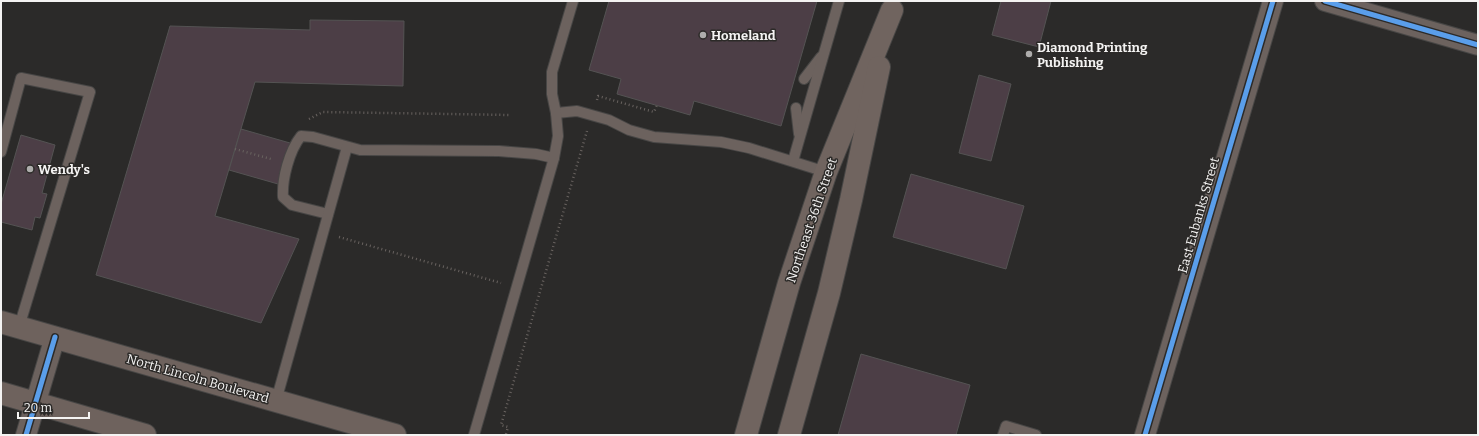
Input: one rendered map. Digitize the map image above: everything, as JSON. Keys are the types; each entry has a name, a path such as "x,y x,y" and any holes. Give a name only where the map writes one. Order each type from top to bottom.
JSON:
{"main road":[{"name":"Northeast 36th Street","path":"746,435 789,283 826,172 893,5"},
{"name":"Northeast 36th Street","path":"789,435 829,293 851,200 893,5"},
{"name":"North Lincoln Boulevard","path":"10,325 396,435"},
{"path":"1,393 145,435"}],"street":[{"name":"East Eubanks Street","path":"1145,435 1273,1"},
{"path":"1325,1 1478,45"},
{"path":"26,435 55,337"}],"lane":[{"path":"474,435 554,158 558,136 556,112 552,94 552,72 573,1"},
{"path":"793,161 839,1"},
{"path":"804,79 824,52"},
{"path":"1,152 21,78 90,92 10,325"},
{"path":"796,108 800,139"},
{"path":"556,112 577,111 608,120 629,130 654,137 721,142 749,148 826,172"},
{"path":"328,214 292,205 283,197 283,185 294,145 301,136 313,137 360,150 499,151 536,154 554,158"},
{"path":"276,400 347,147"},
{"path":"1003,435 1006,426 1036,435"}],"path":[{"path":"506,434 508,427 502,425 598,96 654,112 657,105"},
{"path":"306,120 323,112 511,115"},
{"path":"235,149 271,159"},
{"path":"270,165 273,154"},
{"path":"323,232 540,295"}],"building":[{"name":"Homeland","path":"609,1 817,1 781,126 694,101 690,115 617,94 621,79 589,70"},
{"path":"1001,1 1051,1 1039,47 992,35"},
{"path":"310,20 404,21 403,86 255,82 215,216 299,239 261,323 96,275 170,26 310,30"},
{"path":"979,75 1011,84 991,161 959,153"},
{"path":"241,129 297,145 285,186 229,170"},
{"name":"Wendy's","path":"21,135 55,145 42,193 47,194 40,218 35,217 32,230 1,222 1,204"},
{"path":"911,174 1024,206 1006,269 893,237"},
{"path":"861,354 970,385 956,435 838,435"}],"cycle path":[{"path":"1145,435 1273,1"},
{"path":"1325,1 1478,45"},
{"path":"26,435 55,337"}],"place":[{"name":"Homeland","path":"703,35"},
{"name":"Diamond Printing Publishing","path":"1029,54"},
{"name":"Wendy's","path":"30,169"}]}
